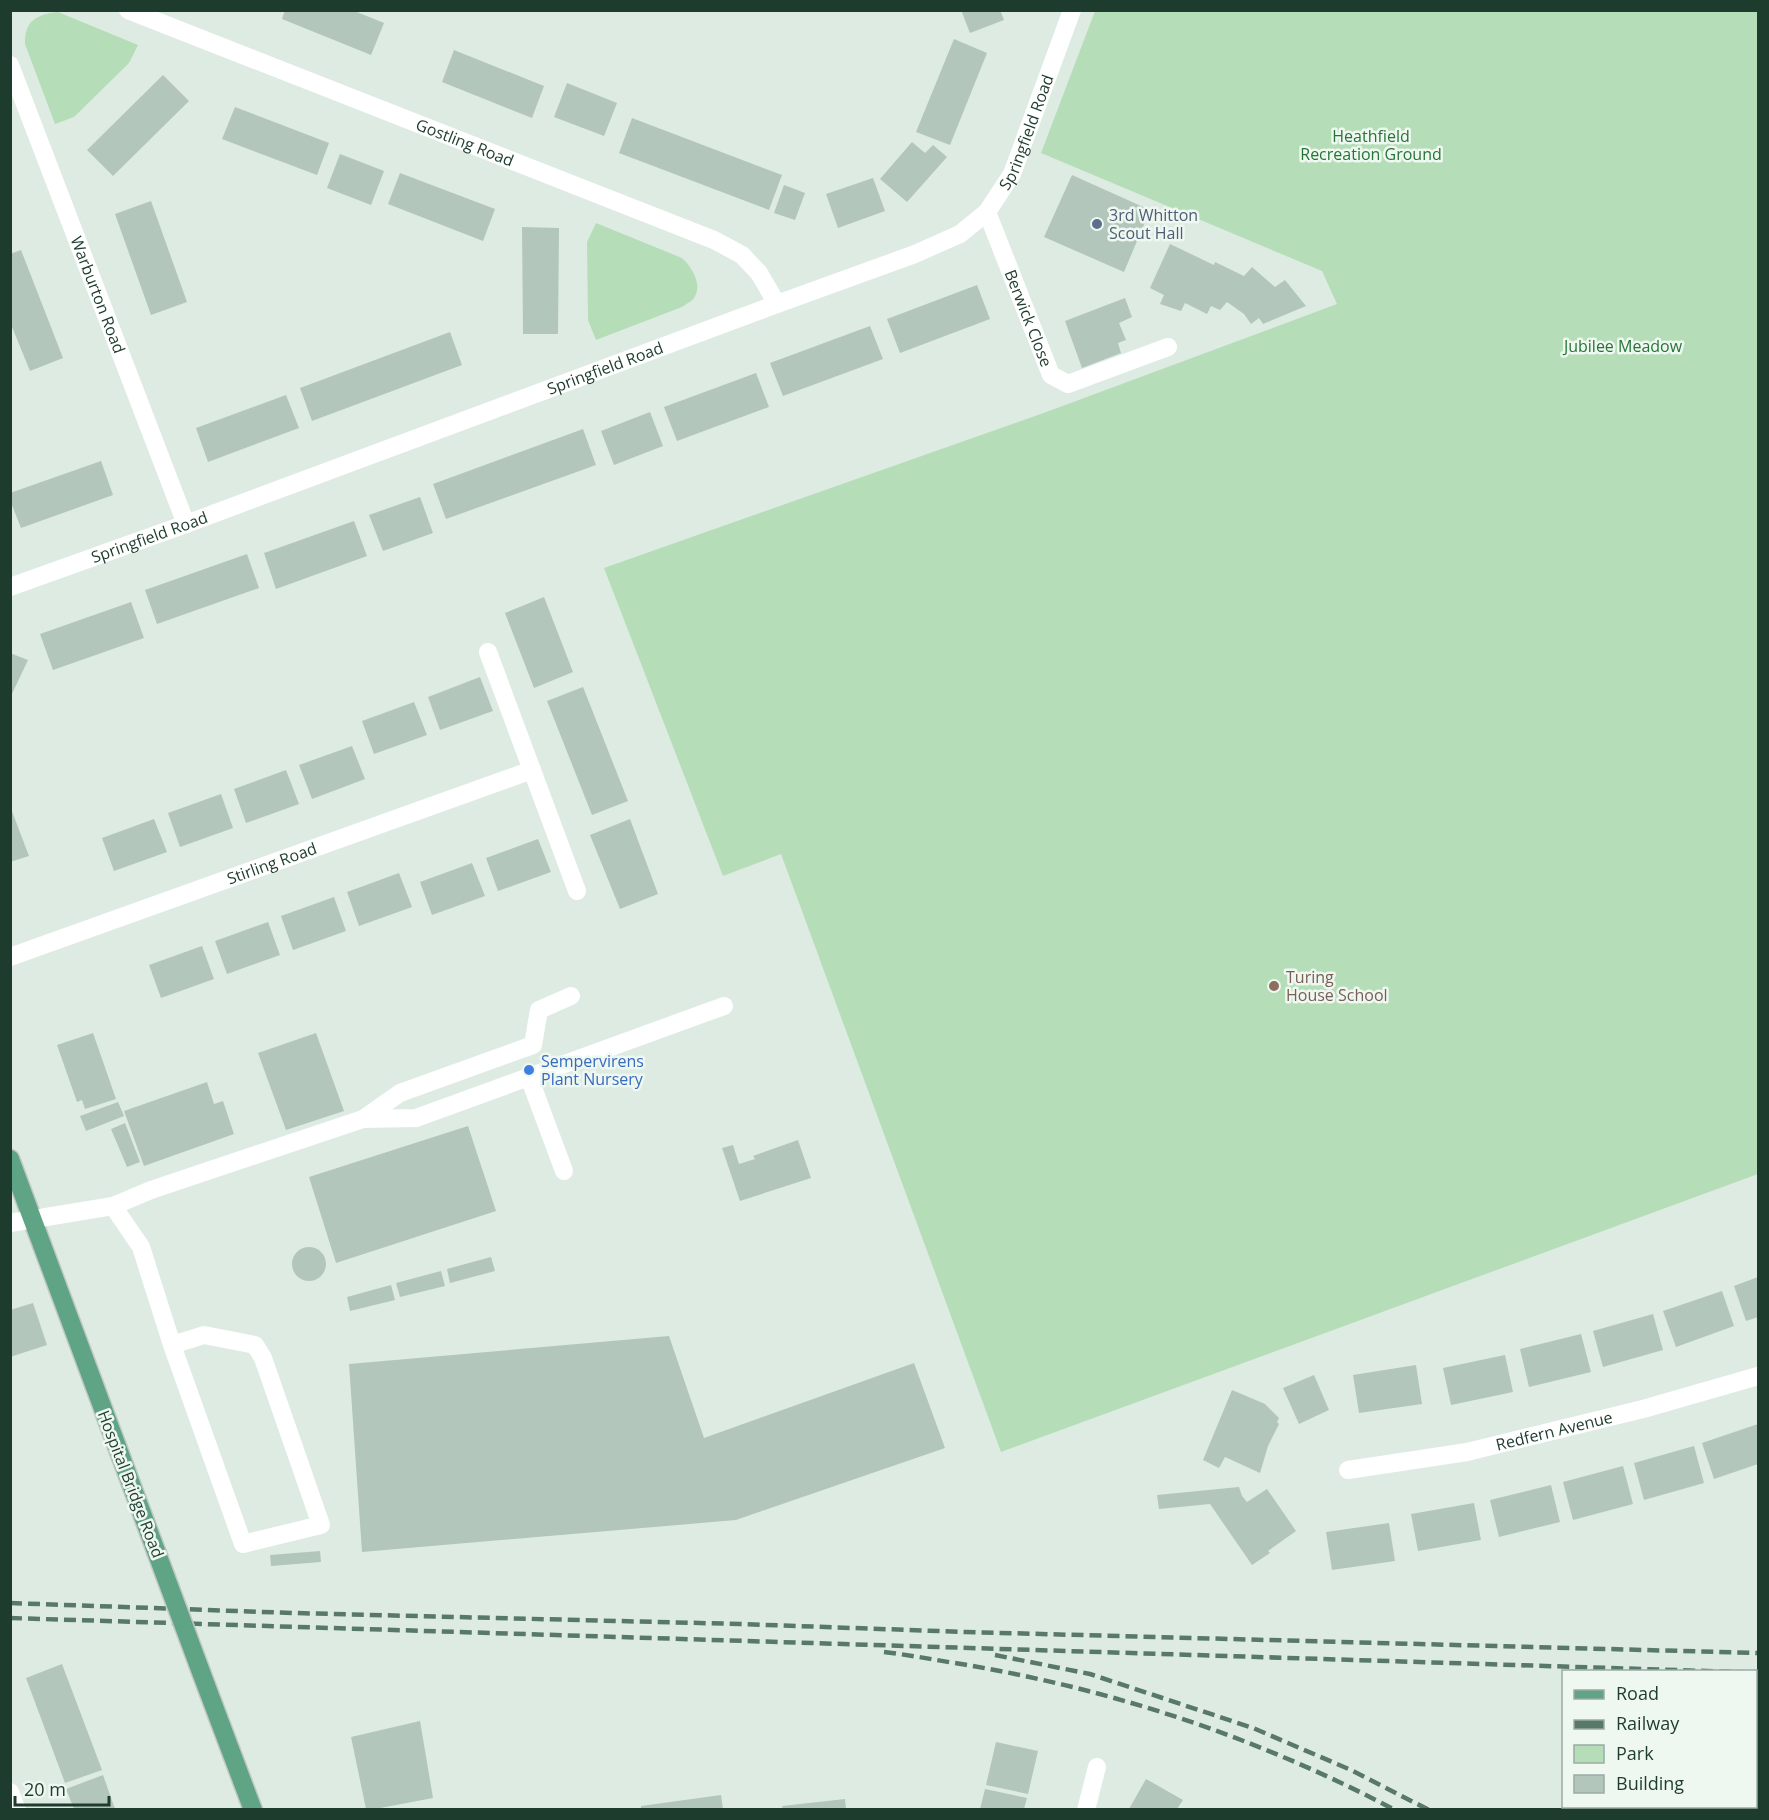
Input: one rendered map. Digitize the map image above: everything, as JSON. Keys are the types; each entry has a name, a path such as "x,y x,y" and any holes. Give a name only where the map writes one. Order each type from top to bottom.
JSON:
{"main road":[{"name":"Hospital Bridge Road","path":"10,1159 253,1809"}],"street":[{"name":"Gostling Road","path":"128,10 714,240 742,255 759,273 777,303"},
{"name":"Springfield Road","path":"10,587 924,250 960,234 987,212 1012,174 1072,10"},
{"name":"Warburton Road","path":"10,65 186,524"},
{"name":"Berwick Close","path":"987,212 1051,375 1068,384 1168,347"},
{"path":"488,652 577,891"},
{"name":"Stirling Road","path":"10,957 532,770"},
{"path":"10,1223 113,1206 151,1190 363,1119 400,1093 533,1045 539,1010 571,996"},
{"path":"363,1119 416,1118 724,1006"},
{"path":"529,1077 564,1171"},
{"path":"113,1206 141,1247 172,1345 243,1544 321,1525 263,1358 255,1345 204,1335 172,1345"},
{"name":"Redfern Avenue","path":"1348,1470 1467,1452 1643,1409 1758,1376"},
{"path":"1086,1809 1097,1767"},
{"path":"10,1792 17,1809"}],"green space":[{"name":"Turing House School","path":"1095,11 1758,11 1758,1174 1001,1452 781,854 723,876 604,568 1049,411 1337,304 1322,271 1041,153"},
{"path":"58,12 138,45 129,63 74,117 55,124 25,44 25,36 33,20"},
{"path":"596,223 682,258 693,271 697,282 694,298 682,307 596,340 588,320 587,242"}],"building":[{"path":"285,10 352,10 384,23 371,55 282,19"},
{"path":"961,10 1000,10 1004,20 970,33"},
{"path":"954,39 987,53 950,145 916,132"},
{"path":"454,50 544,86 532,118 442,82"},
{"path":"163,75 189,101 113,176 87,150"},
{"path":"567,83 617,103 604,136 554,117"},
{"path":"235,107 329,143 317,175 222,139"},
{"path":"632,118 782,175 769,210 619,153"},
{"path":"912,142 925,153 933,145 947,157 907,202 880,179"},
{"path":"340,154 384,171 371,205 327,188"},
{"path":"400,173 495,209 483,241 388,204"},
{"name":"3rd Whitton Scout Hall","path":"1072,175 1150,210 1124,272 1044,237"},
{"path":"873,178 885,211 838,228 826,194"},
{"path":"784,185 805,193 795,220 774,213"},
{"path":"151,201 187,302 151,315 115,214"},
{"path":"522,227 559,228 558,334 523,334"},
{"path":"1170,244 1214,265 1215,262 1244,276 1252,267 1275,287 1285,280 1306,306 1263,324 1259,318 1251,324 1244,314 1227,302 1220,310 1211,306 1207,314 1185,303 1181,311 1160,304 1164,295 1150,288"},
{"path":"21,250 63,358 30,371 10,322 10,254"},
{"path":"977,285 990,319 900,353 887,319"},
{"path":"1125,298 1132,317 1119,323 1126,340 1118,343 1121,353 1082,368 1065,321"},
{"path":"870,326 883,359 783,396 770,363"},
{"path":"450,332 462,365 312,421 300,388"},
{"path":"756,373 769,407 677,441 664,407"},
{"path":"286,395 299,428 208,462 196,428"},
{"path":"650,412 663,446 614,465 601,431"},
{"path":"583,429 596,465 446,519 433,484"},
{"path":"101,461 113,495 21,528 10,500 10,493"},
{"path":"420,497 433,533 383,551 369,515"},
{"path":"354,521 367,556 276,589 264,553"},
{"path":"247,554 259,588 157,624 145,590"},
{"path":"544,597 573,672 534,688 505,613"},
{"path":"131,602 144,638 53,670 40,634"},
{"path":"10,653 28,660 10,698"},
{"path":"480,677 493,711 440,730 428,697"},
{"path":"583,687 628,801 592,815 547,701"},
{"path":"414,702 427,735 374,754 362,721"},
{"path":"352,746 365,779 312,799 299,765"},
{"path":"286,770 299,804 246,823 234,789"},
{"path":"221,794 233,828 180,847 168,813"},
{"path":"10,806 29,856 10,862"},
{"path":"154,819 167,852 114,871 102,838"},
{"path":"630,819 658,894 620,909 590,835"},
{"path":"538,839 551,872 498,891 486,858"},
{"path":"472,863 485,896 432,915 420,882"},
{"path":"399,873 412,907 359,926 347,892"},
{"path":"334,897 346,931 293,950 281,916"},
{"path":"268,922 280,955 227,974 215,941"},
{"path":"202,946 214,979 161,998 149,965"},
{"path":"93,1033 116,1099 85,1109 82,1100 77,1102 57,1045"},
{"path":"316,1033 344,1111 286,1130 258,1053"},
{"path":"207,1082 214,1104 223,1101 234,1134 144,1166 124,1111"},
{"path":"118,1102 124,1116 86,1131 80,1116"},
{"path":"125,1123 140,1162 127,1167 111,1129"},
{"path":"468,1126 496,1211 336,1263 309,1177"},
{"path":"798,1140 811,1178 740,1201 722,1148 733,1145 739,1164 755,1159 753,1156"},
{"path":"309,1247 321,1252 326,1264 321,1276 309,1281 297,1276 292,1264 297,1252"},
{"path":"491,1257 495,1271 450,1283 447,1269"},
{"path":"441,1271 445,1286 400,1297 396,1283"},
{"path":"1758,1277 1758,1317 1746,1321 1734,1286"},
{"path":"391,1285 395,1300 350,1311 347,1297"},
{"path":"1722,1291 1734,1326 1676,1347 1663,1311"},
{"path":"33,1303 47,1345 10,1357 10,1310"},
{"path":"1653,1314 1663,1350 1603,1367 1593,1331"},
{"path":"1581,1334 1591,1372 1529,1387 1520,1349"},
{"path":"669,1336 704,1438 914,1363 945,1448 736,1520 362,1552 349,1364"},
{"path":"1505,1355 1513,1392 1451,1405 1443,1368"},
{"path":"1416,1365 1422,1404 1359,1413 1353,1375"},
{"path":"1314,1375 1329,1410 1299,1424 1283,1388"},
{"path":"1232,1390 1265,1404 1279,1418 1277,1422 1279,1424 1268,1446 1260,1473 1225,1457 1219,1468 1203,1460"},
{"path":"1758,1424 1758,1464 1714,1479 1702,1443"},
{"path":"1694,1446 1704,1483 1644,1500 1634,1463"},
{"path":"1623,1466 1633,1504 1573,1520 1563,1482"},
{"path":"1551,1485 1560,1522 1499,1537 1490,1500"},
{"path":"1239,1487 1247,1502 1267,1489 1296,1531 1252,1565 1210,1504 1159,1509 1157,1495"},
{"path":"1474,1503 1481,1540 1418,1551 1411,1514"},
{"path":"1389,1523 1395,1561 1332,1570 1326,1532"},
{"path":"320,1551 321,1562 271,1566 270,1555"},
{"path":"62,1664 102,1770 65,1783 26,1678"},
{"path":"420,1721 433,1798 366,1809 351,1737"},
{"path":"996,1742 1038,1751 1028,1794 986,1785"},
{"path":"1757,1758 1758,1758 1757,1805"},
{"path":"103,1775 115,1809 74,1809 66,1789"},
{"path":"1146,1779 1183,1800 1177,1809 1129,1809"},
{"path":"985,1789 1027,1798 1024,1809 980,1809"},
{"path":"721,1795 723,1809 641,1809 641,1806"},
{"path":"845,1799 846,1809 783,1809 782,1806"}],"railway":[{"path":"10,1603 293,1613 1758,1653"},
{"path":"10,1618 1674,1670"},
{"path":"884,1652 1017,1674 1129,1702 1184,1719 1291,1760 1395,1810"},
{"path":"995,1655 1090,1674 1253,1728 1351,1770 1429,1810"}],"place":[{"name":"3rd Whitton Scout Hall","path":"1097,224"},
{"name":"Turing House School","path":"1274,986"},
{"name":"Sempervirens Plant Nursery","path":"529,1070"}],"park label":[{"name":"Heathfield Recreation Ground","path":"1371,145"},
{"name":"Jubilee Meadow","path":"1623,346"}]}
